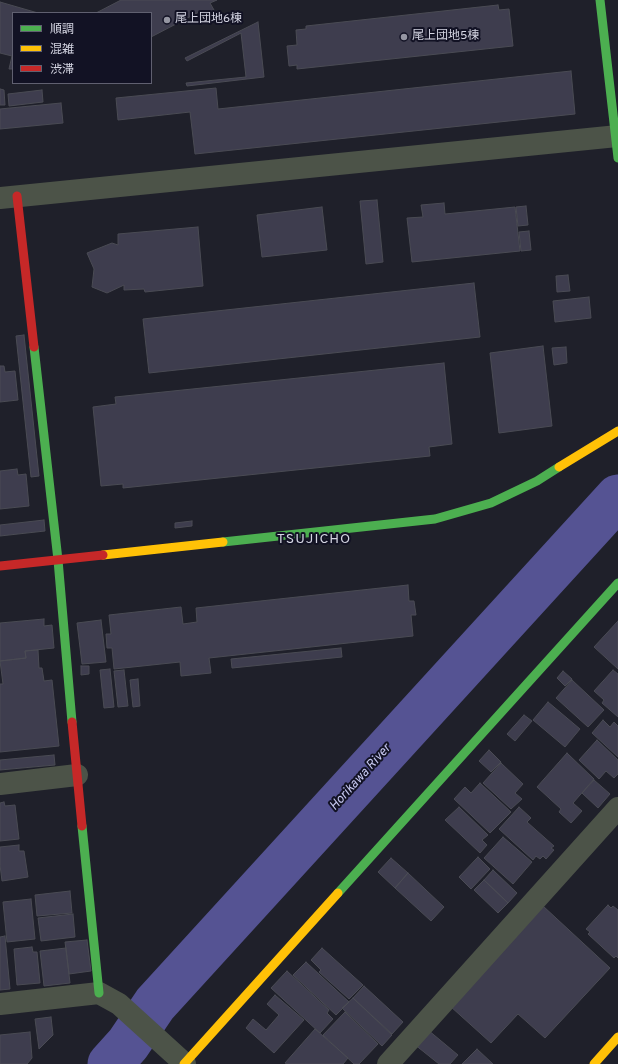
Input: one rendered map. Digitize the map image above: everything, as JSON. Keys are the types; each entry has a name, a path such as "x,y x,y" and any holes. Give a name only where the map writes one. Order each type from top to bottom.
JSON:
{"street":[{"path":"600,0 617,136 618,158"},
{"path":"99,993 77,775 58,560 8,197 617,136"},
{"path":"0,566 435,519 491,503 530,484 618,431"},
{"path":"0,1004 99,993 124,1009 185,1064 618,583"},
{"path":"0,784 77,775"},
{"path":"388,1064 618,808"},
{"path":"594,1064 618,1037"}],"building":[{"name":"尾上団地6棟","path":"121,0 217,0 210,3 218,17 206,23 199,12 152,36 152,12 98,12"},
{"path":"0,2 35,12 12,12 12,56 0,53"},
{"name":"尾上団地5棟","path":"498,5 499,10 509,9 513,46 297,69 297,65 289,66 287,46 297,45 296,30 306,29 306,26"},
{"path":"258,22 264,77 187,86 186,83 246,77 241,33 187,61 185,58"},
{"path":"12,56 12,69 9,69"},
{"path":"571,71 575,114 195,154 190,112 118,120 116,98 216,88 218,109"},
{"path":"0,89 4,90 5,105 0,105"},
{"path":"42,90 43,102 9,106 8,94"},
{"path":"61,103 63,123 0,129 0,109"},
{"path":"377,200 383,262 366,264 360,201"},
{"path":"444,203 445,214 515,207 520,251 412,262 407,218 423,217 421,205"},
{"path":"526,206 528,225 518,226 516,207"},
{"path":"322,207 327,250 262,257 257,215"},
{"path":"198,227 203,286 145,292 144,289 124,290 124,285 107,293 92,287 94,269 87,253 112,243 118,245 118,234"},
{"path":"529,231 531,250 521,251 519,232"},
{"path":"568,275 570,291 557,292 556,276"},
{"path":"474,283 480,337 149,373 143,319"},
{"path":"589,297 591,318 555,322 553,301"},
{"path":"24,335 39,476 31,477 16,336"},
{"path":"543,346 552,426 499,433 490,353"},
{"path":"566,347 567,363 554,365 552,348"},
{"path":"444,363 452,444 429,447 430,456 123,488 123,484 101,486 93,407 116,404 115,397"},
{"path":"0,366 4,366 5,372 15,371 18,400 0,402"},
{"path":"17,469 18,475 26,474 29,506 0,509 0,471"},
{"path":"44,520 45,531 0,536 0,525"},
{"path":"192,521 192,526 175,528 175,523"},
{"path":"408,585 409,601 414,601 416,615 411,615 413,636 209,658 211,673 181,676 180,662 114,669 112,648 107,648 106,634 111,634 109,615 181,607 183,624 197,622 196,608"},
{"path":"44,619 44,626 52,625 54,648 25,651 26,658 0,661 0,623"},
{"path":"101,620 106,662 82,664 77,623"},
{"path":"618,621 618,669 594,647"},
{"path":"341,648 342,657 232,668 231,659"},
{"path":"38,650 39,668 42,668 44,681 52,680 59,746 0,752 0,684 3,684 0,661 26,658 25,651"},
{"path":"81,666 89,666 89,674 81,675"},
{"path":"110,669 114,707 104,708 100,670"},
{"path":"124,670 128,706 118,707 114,671"},
{"path":"613,670 618,674 618,717 602,703 604,700 594,691"},
{"path":"563,671 572,679 565,686 557,678"},
{"path":"138,679 140,706 133,707 130,680"},
{"path":"572,680 604,710 588,727 556,698"},
{"path":"548,702 580,729 565,747 533,720"},
{"path":"524,715 532,721 515,741 507,734"},
{"path":"603,720 610,727 614,722 618,726 618,757 592,733"},
{"path":"597,740 618,760 618,774 614,778 606,771 599,779 579,760"},
{"path":"489,750 501,762 491,772 479,761"},
{"path":"567,753 594,779 573,803 582,811 571,823 559,812 561,809 537,787"},
{"path":"54,755 55,765 0,770 0,760"},
{"path":"501,763 523,784 515,793 522,799 511,809 483,783"},
{"path":"594,780 610,794 598,808 582,793"},
{"path":"480,783 511,812 490,833 454,799 465,787 471,793"},
{"path":"4,802 5,806 15,805 19,839 0,841 0,803"},
{"path":"459,807 488,835 482,840 487,845 480,853 445,820"},
{"path":"519,807 531,818 527,822 554,846 551,848 554,850 546,859 543,856 540,859 536,856 533,860 499,829"},
{"path":"503,837 532,862 513,884 484,858"},
{"path":"19,845 19,851 24,851 28,877 2,881 0,847"},
{"path":"478,857 490,869 471,889 459,877"},
{"path":"391,858 408,873 395,888 378,872"},
{"path":"493,870 517,893 508,903 484,880"},
{"path":"408,873 444,907 431,921 395,888"},
{"path":"484,880 508,903 498,913 474,890"},
{"path":"70,891 72,913 37,916 35,895"},
{"path":"31,899 35,939 7,942 3,902"},
{"path":"608,905 611,908 613,906 618,910 618,958 616,956 614,958 588,934 590,932 586,929"},
{"path":"543,906 610,968 545,1038 518,1014 491,1043 450,1006"},
{"path":"73,914 75,937 41,941 38,918"},
{"path":"5,936 10,989 0,990 0,937"},
{"path":"87,940 91,971 69,974 65,942"},
{"path":"32,947 33,952 37,952 40,983 17,985 14,949"},
{"path":"66,948 70,983 44,986 40,951"},
{"path":"322,948 363,985 349,999 319,972 321,970 311,960"},
{"path":"306,962 349,1002 336,1015 293,975"},
{"path":"287,971 329,1010 327,1013 333,1019 320,1033 271,988"},
{"path":"364,986 403,1022 392,1034 353,998"},
{"path":"275,995 304,1020 274,1053 246,1028 253,1019 266,1030 279,1015 267,1004"},
{"path":"353,998 392,1035 382,1046 342,1008"},
{"path":"345,1012 378,1044 359,1064 354,1064 323,1035"},
{"path":"51,1017 53,1035 39,1049 35,1019"},
{"path":"315,1029 348,1058 343,1064 285,1063"},
{"path":"428,1030 458,1055 450,1064 439,1064 414,1044"},
{"path":"30,1032 32,1058 27,1064 0,1064 0,1035"},
{"path":"477,1049 493,1064 462,1064"}],"waterway":[{"name":"Horikawa River","path":"110,1064 128,1044 155,1004 618,497"}],"traffic: fast":[{"path":"600,0 618,158"},
{"path":"34,347 58,560 72,722"},
{"path":"223,542 435,519 491,503 537,481 559,467"},
{"path":"338,893 618,583"},
{"path":"82,826 99,993"}],"traffic: slow":[{"path":"559,467 618,431"},
{"path":"103,555 223,542"},
{"path":"184,1064 338,893"},
{"path":"594,1064 618,1037"}],"traffic: jam":[{"path":"17,196 34,347"},
{"path":"0,566 103,555"},
{"path":"72,722 82,826"}],"place":[{"name":"尾上団地6棟","path":"167,20"},
{"name":"尾上団地5棟","path":"404,37"}],"district":[{"name":"TSUJICHO","path":"314,540"}]}
